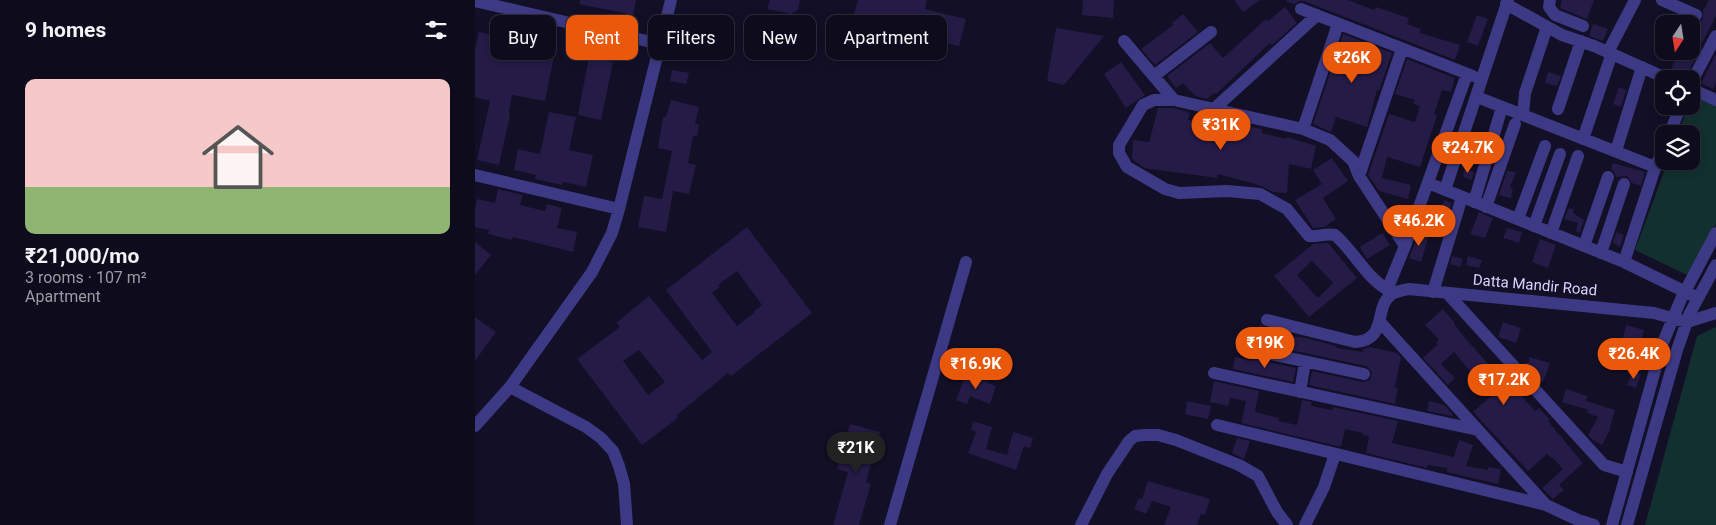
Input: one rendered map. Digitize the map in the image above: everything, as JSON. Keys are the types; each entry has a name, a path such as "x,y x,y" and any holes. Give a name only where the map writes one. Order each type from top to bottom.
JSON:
{"street":[{"path":"475,0 496,3 648,41"},
{"path":"667,15 671,0"},
{"path":"1550,0 1549,7 1555,15 1583,26"},
{"path":"1583,138 1610,53 1635,0"},
{"path":"1662,0 1696,14"},
{"path":"1445,190 1507,2 1547,27 1655,73"},
{"path":"1301,9 1482,80"},
{"path":"1215,108 1317,15"},
{"path":"1303,129 1338,24"},
{"path":"1486,207 1519,120 1525,93 1547,27"},
{"path":"1154,76 1211,32"},
{"path":"1698,70 1716,36"},
{"path":"1124,41 1174,100"},
{"path":"1558,109 1581,41"},
{"path":"1359,176 1402,48"},
{"path":"475,426 510,387 592,272 612,233 656,60"},
{"path":"1616,152 1642,67"},
{"path":"1267,320 1355,342 1363,342 1372,336 1380,322 1382,306 1390,291 1467,74"},
{"path":"1700,93 1716,100"},
{"path":"1477,97 1502,107 1519,120 1583,138 1655,167 1624,262"},
{"path":"1390,291 1368,274 1335,234 1327,233 1319,236 1309,236 1287,209 1260,194 1227,191 1179,193 1165,189 1127,167 1119,153 1119,145 1143,105 1154,100 1174,100 1303,129 1330,140 1353,161 1359,176 1405,246"},
{"path":"1433,292 1502,107"},
{"path":"1517,219 1545,146"},
{"path":"1534,226 1560,154"},
{"path":"1551,233 1578,156"},
{"path":"475,176 619,209"},
{"path":"1584,246 1608,177"},
{"path":"1427,183 1624,262 1698,298"},
{"path":"1601,253 1624,184"},
{"path":"1611,525 1662,345 1685,291 1716,233"},
{"path":"890,525 966,262"},
{"path":"1627,525 1677,350 1698,298 1716,265"},
{"name":"Datta Mandir Road","path":"1390,291 1409,289 1654,313 1687,322"},
{"path":"1447,293 1604,465 1627,472"},
{"path":"1687,322 1716,313"},
{"path":"1380,322 1546,505"},
{"path":"1242,348 1364,374"},
{"path":"1300,392 1305,362"},
{"path":"1214,373 1478,430"},
{"path":"510,387 586,427 601,438 613,451 624,484 627,525"},
{"path":"1217,425 1546,505 1594,525"},
{"path":"1081,525 1107,474 1129,441 1135,436 1144,435 1158,435 1176,440 1239,465 1259,476 1277,512 1287,525"},
{"path":"1305,525 1324,487 1335,454"}],"green space":[{"path":"1700,100 1716,106 1716,224 1689,276 1635,250 1665,170 1700,170 1700,125 1681,125 1685,115 1700,115"},
{"path":"1716,327 1716,525 1645,525 1697,336"}],"building":[{"path":"580,0 636,0 633,15 579,4"},
{"path":"770,0 800,0 798,10 791,14 767,9"},
{"path":"858,0 927,0 925,9 966,19 959,46 947,43 947,15 854,15"},
{"path":"1083,0 1114,0 1113,18 1082,15"},
{"path":"1234,0 1260,0 1243,12"},
{"path":"1287,0 1348,0 1374,10 1376,7 1409,18 1407,24 1421,29 1420,33 1460,45 1455,60 1304,1 1299,1 1295,4 1287,2"},
{"path":"1562,0 1594,0 1587,19 1560,8"},
{"path":"1709,0 1716,0 1716,16 1702,43 1700,42 1700,22 1703,19 1703,11"},
{"path":"1285,7 1297,23 1272,45 1270,43 1216,94 1214,93 1207,99 1195,96 1183,83 1176,88 1167,76 1210,43 1223,58 1266,19 1268,21"},
{"path":"1183,14 1198,32 1155,65 1141,49 1173,25 1172,23"},
{"path":"1477,15 1488,19 1478,46 1467,42"},
{"path":"1593,24 1608,29 1603,41 1589,36"},
{"path":"1056,28 1104,36 1064,85 1047,81"},
{"path":"479,32 490,34 490,60 553,60 545,101 512,95 510,115 499,165 477,160 490,101 475,97 475,50"},
{"path":"1343,34 1392,53 1379,91 1377,90 1367,127 1336,117 1331,132 1313,124"},
{"path":"1716,54 1716,83 1713,89 1701,83"},
{"path":"1407,59 1455,78 1451,92 1442,90 1434,114 1437,115 1420,167 1387,157 1382,178 1411,185 1408,199 1379,191 1368,175 1389,114 1415,122 1420,106 1413,104 1415,100 1395,94"},
{"path":"588,60 613,62 601,120 578,115"},
{"path":"1675,60 1694,61 1689,70 1671,69"},
{"path":"1121,62 1145,95 1126,108 1104,74"},
{"path":"672,70 689,73 686,84 670,81"},
{"path":"1548,72 1561,76 1557,86 1545,83"},
{"path":"1619,87 1626,90 1621,107 1613,104"},
{"path":"671,100 699,107 695,124 699,124 697,136 693,136 688,163 696,165 689,194 673,191 666,232 638,227 644,196 662,199 672,151 658,148 663,117 666,117"},
{"path":"1158,108 1174,108 1190,113 1188,120 1212,125 1214,120 1262,129 1262,133 1286,139 1287,137 1316,146 1311,169 1289,164 1287,193 1273,192 1259,185 1218,174 1217,178 1144,168 1132,159 1133,140 1149,142"},
{"path":"549,112 576,117 569,150 593,155 586,187 563,182 562,185 535,179 536,175 514,170 518,149 540,154"},
{"path":"1332,158 1348,181 1323,198 1336,219 1324,227 1313,228 1295,200 1322,184 1313,170"},
{"path":"1613,163 1645,172 1641,186 1632,183 1627,176 1616,177 1611,169"},
{"path":"1464,169 1474,172 1472,180 1463,177"},
{"path":"1507,171 1516,172 1510,187 1513,188 1511,198 1499,195"},
{"path":"498,189 523,195 520,205 545,211 547,204 562,208 557,228 577,232 573,252 513,237 512,240 488,234 489,230 475,227 477,199 495,203"},
{"path":"1444,200 1452,203 1448,216 1440,214"},
{"path":"1569,208 1574,209 1573,213 1584,220 1580,233 1576,231 1578,223 1564,219"},
{"path":"1479,212 1493,218 1485,238 1470,234"},
{"path":"747,227 812,313 731,376 728,373 677,415 678,418 642,445 577,359 620,327 616,323 649,296 702,360 712,352 666,290","holes":["737,271 762,305 737,326 712,293 720,287 718,285","639,350 665,382 648,395 623,361"]},
{"path":"1507,228 1522,232 1519,243 1503,238"},
{"path":"1419,232 1429,235 1421,262 1409,258"},
{"path":"1616,232 1624,235 1620,247 1613,243"},
{"path":"1382,233 1390,245 1367,259 1360,247"},
{"path":"1540,239 1556,245 1548,268 1532,262"},
{"path":"475,242 491,255 475,275"},
{"path":"1328,243 1357,278 1309,317 1274,276 1313,244","holes":["1312,261 1333,283 1318,298 1297,275"]},
{"path":"1452,256 1463,259 1460,267 1450,264"},
{"path":"1468,256 1482,260 1479,268 1466,265"},
{"path":"1443,309 1489,365 1491,363 1535,411 1539,408 1550,420 1548,421 1583,463 1559,485 1564,490 1553,499 1542,488 1563,469 1552,457 1547,454 1528,471 1473,412 1491,396 1454,352 1441,364 1455,378 1448,385 1423,358 1438,344 1436,342 1439,340 1425,325"},
{"path":"475,317 496,332 475,361"},
{"path":"1503,322 1521,328 1516,343 1498,337"},
{"path":"1260,324 1265,328 1277,331 1276,334 1306,338 1336,346 1336,348 1363,352 1363,349 1370,347 1397,353 1401,357 1395,387 1398,388 1395,404 1309,385 1312,371 1363,382 1370,380 1372,372 1366,366 1257,343"},
{"path":"1626,325 1644,330 1639,350 1621,346"},
{"path":"1235,357 1296,368 1293,382 1233,369"},
{"path":"1529,357 1550,363 1543,382 1523,364 1529,362"},
{"path":"1632,371 1641,374 1636,388 1627,385"},
{"path":"966,374 996,386 990,404 970,396 967,404 956,400"},
{"path":"1214,381 1259,391 1255,412 1279,418 1278,421 1297,425 1302,400 1312,402 1311,406 1332,410 1333,407 1398,421 1392,443 1454,457 1459,440 1473,445 1466,466 1488,470 1488,467 1501,469 1498,484 1447,472 1447,468 1428,465 1427,468 1366,453 1369,436 1363,435 1363,433 1345,429 1341,447 1241,423 1246,401 1230,398 1228,406 1210,402"},
{"path":"1566,389 1587,396 1586,401 1615,410 1611,428 1602,445 1588,435 1598,417 1587,413 1588,410 1562,402"},
{"path":"1187,401 1211,406 1208,419 1185,414"},
{"path":"1429,401 1444,405 1453,414 1452,416 1427,411"},
{"path":"973,421 992,427 986,449 1007,455 1013,432 1033,438 1030,448 1024,446 1016,470 968,453 976,432 971,430"},
{"path":"850,424 880,432 866,482 871,484 859,525 833,525 848,472 837,469"},
{"path":"1237,438 1250,441 1244,459 1232,453"},
{"path":"1148,481 1210,499 1205,515 1201,514 1197,525 1164,525 1171,507 1152,501 1146,514 1134,509 1139,498 1142,499"}]}
